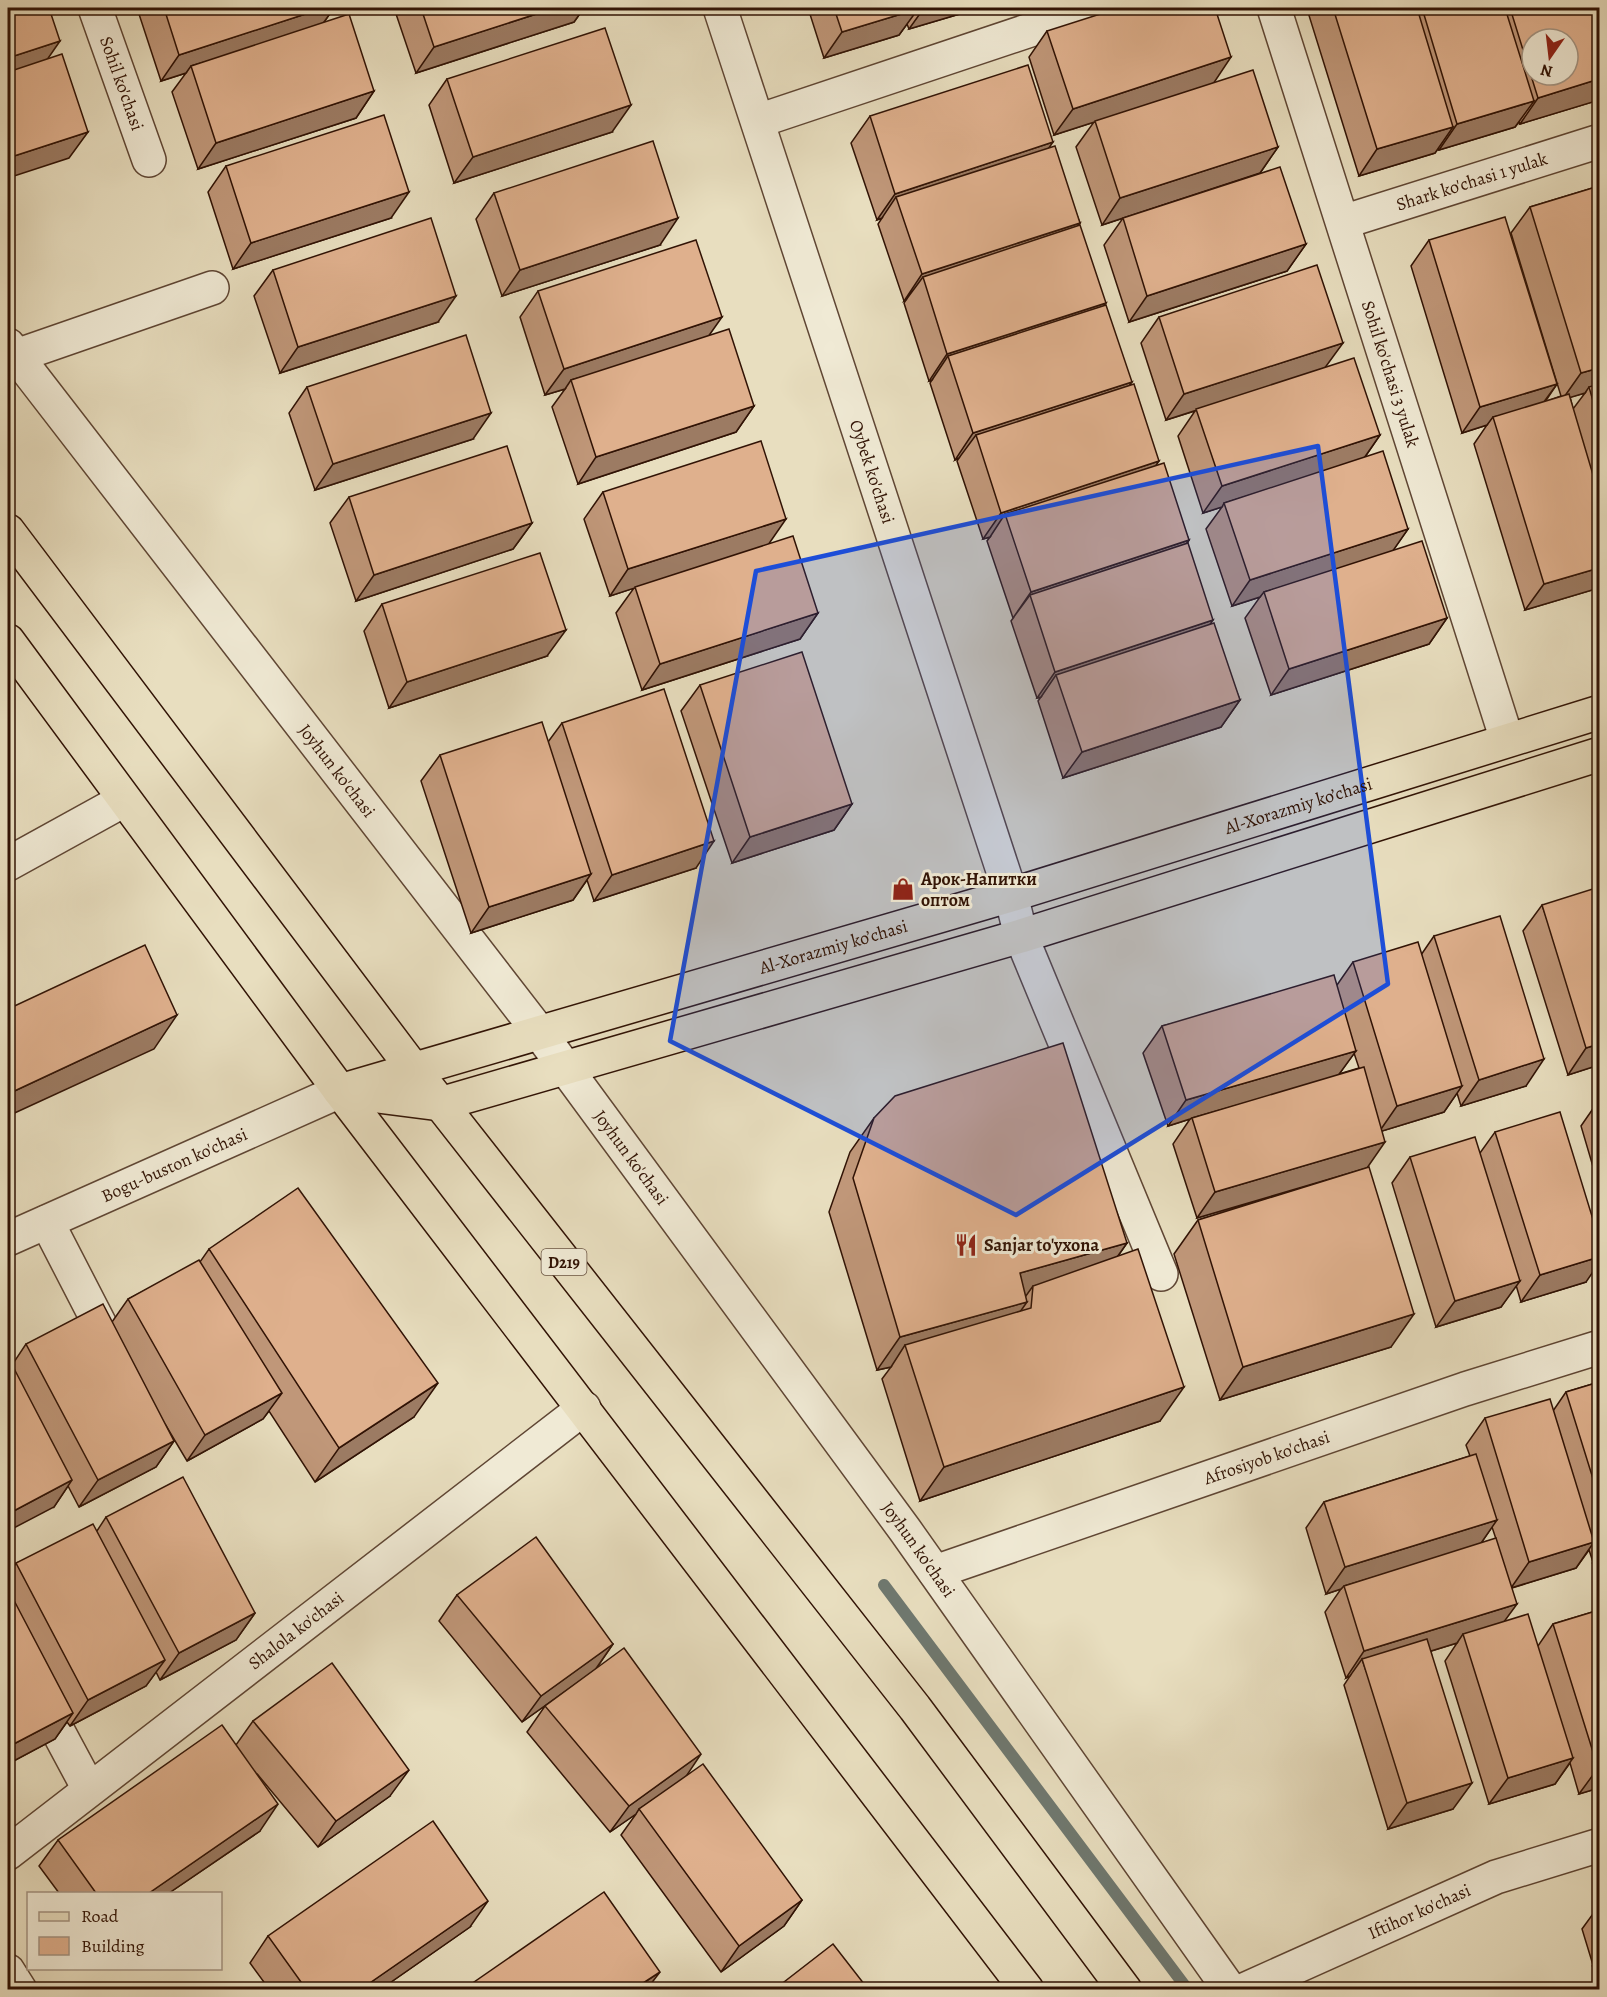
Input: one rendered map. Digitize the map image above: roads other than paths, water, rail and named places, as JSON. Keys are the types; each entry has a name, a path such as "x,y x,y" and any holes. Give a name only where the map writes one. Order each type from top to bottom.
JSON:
{"main road":[{"name":"D219","path":"8,531 440,1104 915,1708 1125,1989"},
{"path":"8,641 340,1091 1027,1989"},
{"name":"Al-Xorazmiy ko’chasi","path":"340,1091 1011,895 1599,712"},
{"path":"340,1091 440,1104 1022,936 1599,754"}],"street":[{"name":"Sohil ko'chasi","path":"95,8 149,160"},
{"name":"Oybek ko'chasi","path":"720,8 1011,895 1022,936 1161,1274"},
{"path":"758,121 1096,8"},
{"name":"Sohil ko'chasi 3 yulak","path":"1274,8 1507,740"},
{"name":"Shark ko'chasi 1 yulak","path":"1342,222 1599,141"},
{"path":"12,351 212,288"},
{"name":"Joyhun ko'chasi","path":"12,351 539,1032 935,1572 1230,1989"},
{"path":"8,864 124,800"},
{"name":"Bogu-buston ko'chasi","path":"8,1239 340,1091"},
{"path":"47,1222 126,1374"},
{"name":"Afrosiyob ko'chasi","path":"935,1572 1465,1389 1599,1347"},
{"name":"Shalola ko'chasi","path":"8,1853 584,1408"},
{"path":"8,1638 89,1789"},
{"name":"Iftihor ko'chasi","path":"1244,1989 1496,1877 1599,1845"},
{"path":"8,1971 20,1989"}],"waterway":[{"path":"884,1585 1188,1990"}],"place":[{"name":"Арок-Напитки оптом","path":"903,889"},
{"name":"Sanjar to'yxona","path":"966,1245"}]}
